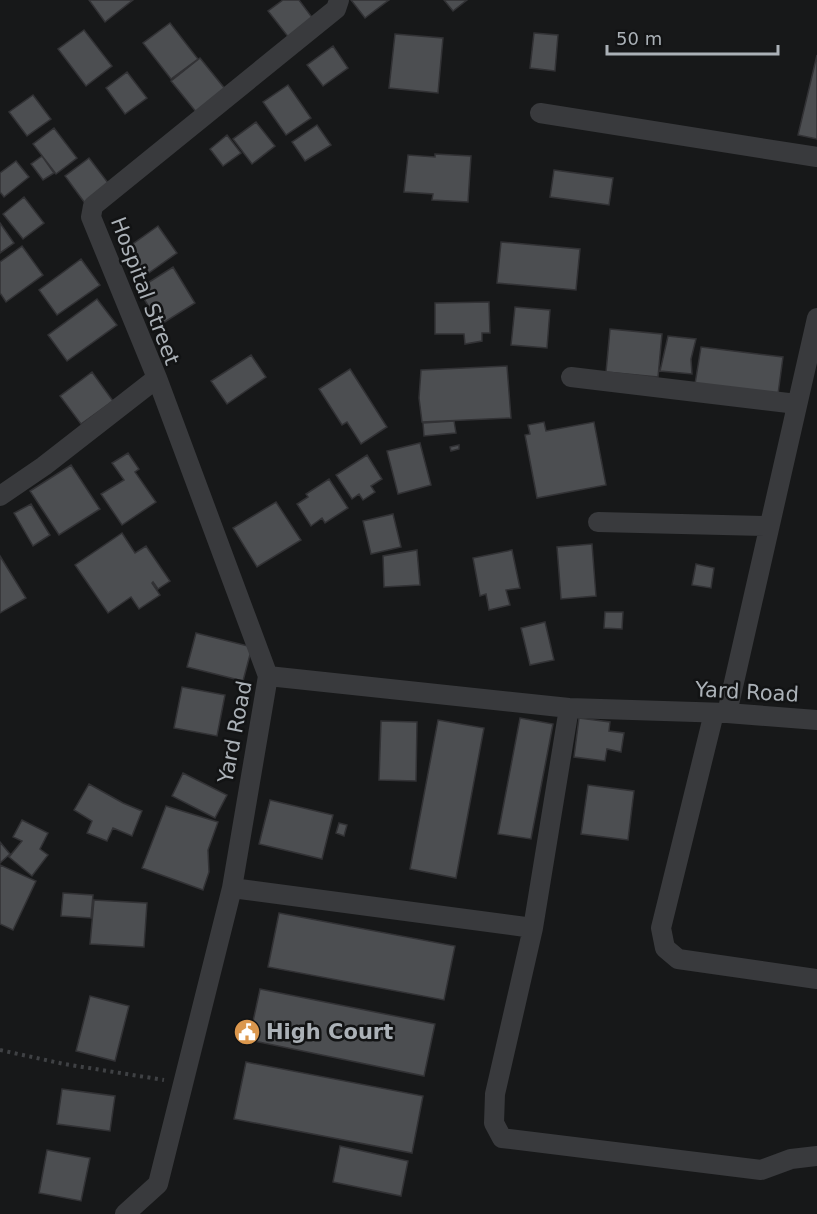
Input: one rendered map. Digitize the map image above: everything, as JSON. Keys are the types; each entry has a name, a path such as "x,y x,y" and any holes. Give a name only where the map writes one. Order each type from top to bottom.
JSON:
{"street":[{"name":"Hospital Street","path":"0,496 44,466 157,378 91,217 93,206 336,9 339,0"},
{"path":"540,113 817,157"},
{"path":"817,318 769,526 661,928 665,948 678,959 817,979"},
{"path":"571,377 797,404"},
{"path":"157,378 268,676"},
{"path":"598,522 769,526"},
{"name":"Yard Road","path":"125,1214 158,1185 232,888 268,676 569,708 720,713 817,720"},
{"path":"569,708 533,928 495,1094 494,1123 502,1138 761,1170 791,1159 817,1156"},
{"path":"232,888 533,928"}],"path":[{"path":"0,1050 64,1064 183,1083"}],"building":[{"path":"89,0 133,0 105,22"},
{"path":"283,0 299,0 317,24 293,43 268,11"},
{"path":"351,0 389,0 365,18"},
{"path":"444,0 467,0 453,11"},
{"path":"170,23 198,59 171,79 143,43"},
{"path":"84,30 112,66 86,86 58,49"},
{"path":"534,33 558,35 555,71 530,68"},
{"path":"395,34 443,38 438,93 389,88"},
{"path":"333,46 348,68 323,86 307,65"},
{"path":"817,55 817,139 798,135"},
{"path":"200,58 230,95 201,118 171,81"},
{"path":"127,72 147,98 125,114 106,88"},
{"path":"288,85 311,118 286,135 263,102"},
{"path":"33,95 51,119 27,136 9,112"},
{"path":"256,122 275,146 252,164 233,139"},
{"path":"317,125 331,145 305,161 292,142"},
{"path":"54,128 77,158 56,174 33,144"},
{"path":"227,135 241,153 223,166 210,149"},
{"path":"435,154 471,156 468,202 432,200 433,194 404,192 408,155 435,157"},
{"path":"42,156 54,173 43,180 31,164"},
{"path":"89,158 112,188 87,206 65,176"},
{"path":"16,161 29,177 4,197 0,192 0,173"},
{"path":"554,170 613,178 609,205 550,197"},
{"path":"24,197 44,223 23,239 3,214"},
{"path":"0,223 14,243 0,253"},
{"path":"158,226 177,253 146,275 127,248"},
{"path":"501,242 580,249 576,290 497,283"},
{"path":"22,246 43,275 6,302 0,293 0,262"},
{"path":"81,259 100,285 57,315 39,290"},
{"path":"173,267 195,303 160,325 138,289"},
{"path":"97,299 117,325 67,361 48,335"},
{"path":"489,302 490,333 482,333 482,341 465,344 464,334 435,334 435,303"},
{"path":"515,307 550,310 547,348 511,345"},
{"path":"610,329 662,334 658,377 606,372"},
{"path":"668,336 696,339 691,359 692,374 660,371"},
{"path":"701,347 783,357 778,394 695,384"},
{"path":"251,355 266,377 227,404 211,381"},
{"path":"507,366 511,418 422,422 419,398 421,370"},
{"path":"350,369 387,427 361,444 347,422 342,425 319,389"},
{"path":"92,372 113,401 81,424 60,396"},
{"path":"454,421 456,433 424,436 423,423"},
{"path":"544,422 546,431 594,422 606,485 537,498 525,435 530,434 528,425"},
{"path":"420,443 431,485 398,494 387,451"},
{"path":"459,445 459,449 451,451 450,447"},
{"path":"128,453 139,469 135,472 156,502 122,525 101,494 124,480 112,463"},
{"path":"367,455 382,479 371,486 375,492 363,500 359,494 352,499 336,475"},
{"path":"71,465 100,509 59,535 30,491"},
{"path":"329,479 348,508 325,523 322,518 311,526 297,504 308,497 306,494"},
{"path":"276,502 301,540 257,567 233,528"},
{"path":"31,504 50,535 33,546 14,513"},
{"path":"393,514 401,547 371,554 363,521"},
{"path":"122,533 135,553 146,546 170,581 158,589 153,582 160,595 139,609 131,597 108,613 75,565"},
{"path":"592,544 596,596 561,599 557,547"},
{"path":"417,550 420,585 384,587 383,556"},
{"path":"512,550 520,588 506,590 510,605 489,610 486,594 480,596 473,558"},
{"path":"0,556 26,598 0,613"},
{"path":"696,564 714,568 711,588 692,585"},
{"path":"605,612 623,612 622,629 604,628"},
{"path":"545,622 554,660 530,665 521,628"},
{"path":"196,633 252,647 243,681 187,667"},
{"path":"182,687 225,695 217,736 174,728"},
{"path":"520,718 553,724 531,839 498,834"},
{"path":"579,718 610,722 609,731 624,733 621,752 607,749 605,761 574,757"},
{"path":"438,720 484,728 456,878 410,869"},
{"path":"381,721 417,722 416,781 379,780"},
{"path":"183,773 227,795 215,818 172,796"},
{"path":"89,784 142,811 132,836 113,828 107,841 87,833 92,821 74,810"},
{"path":"588,785 634,791 628,840 581,834"},
{"path":"270,800 333,815 322,859 259,844"},
{"path":"166,806 218,822 208,850 209,872 203,890 142,868"},
{"path":"22,820 48,833 40,849 48,855 32,876 9,857 22,841 13,837"},
{"path":"339,823 347,825 344,836 336,833"},
{"path":"0,842 10,854 0,863"},
{"path":"0,865 36,881 13,930 0,924"},
{"path":"63,893 93,895 91,918 61,916"},
{"path":"94,900 147,903 144,947 90,944"},
{"path":"279,913 455,946 444,1000 268,967"},
{"path":"260,989 435,1024 424,1076 249,1040"},
{"path":"90,996 129,1006 115,1061 76,1051"},
{"path":"246,1062 423,1096 412,1153 234,1119"},
{"path":"62,1089 115,1096 110,1131 57,1124"},
{"path":"340,1146 408,1161 401,1196 333,1182"},
{"path":"47,1150 90,1158 81,1201 39,1193"}],"place":[{"name":"High Court","path":"247,1032"}]}
